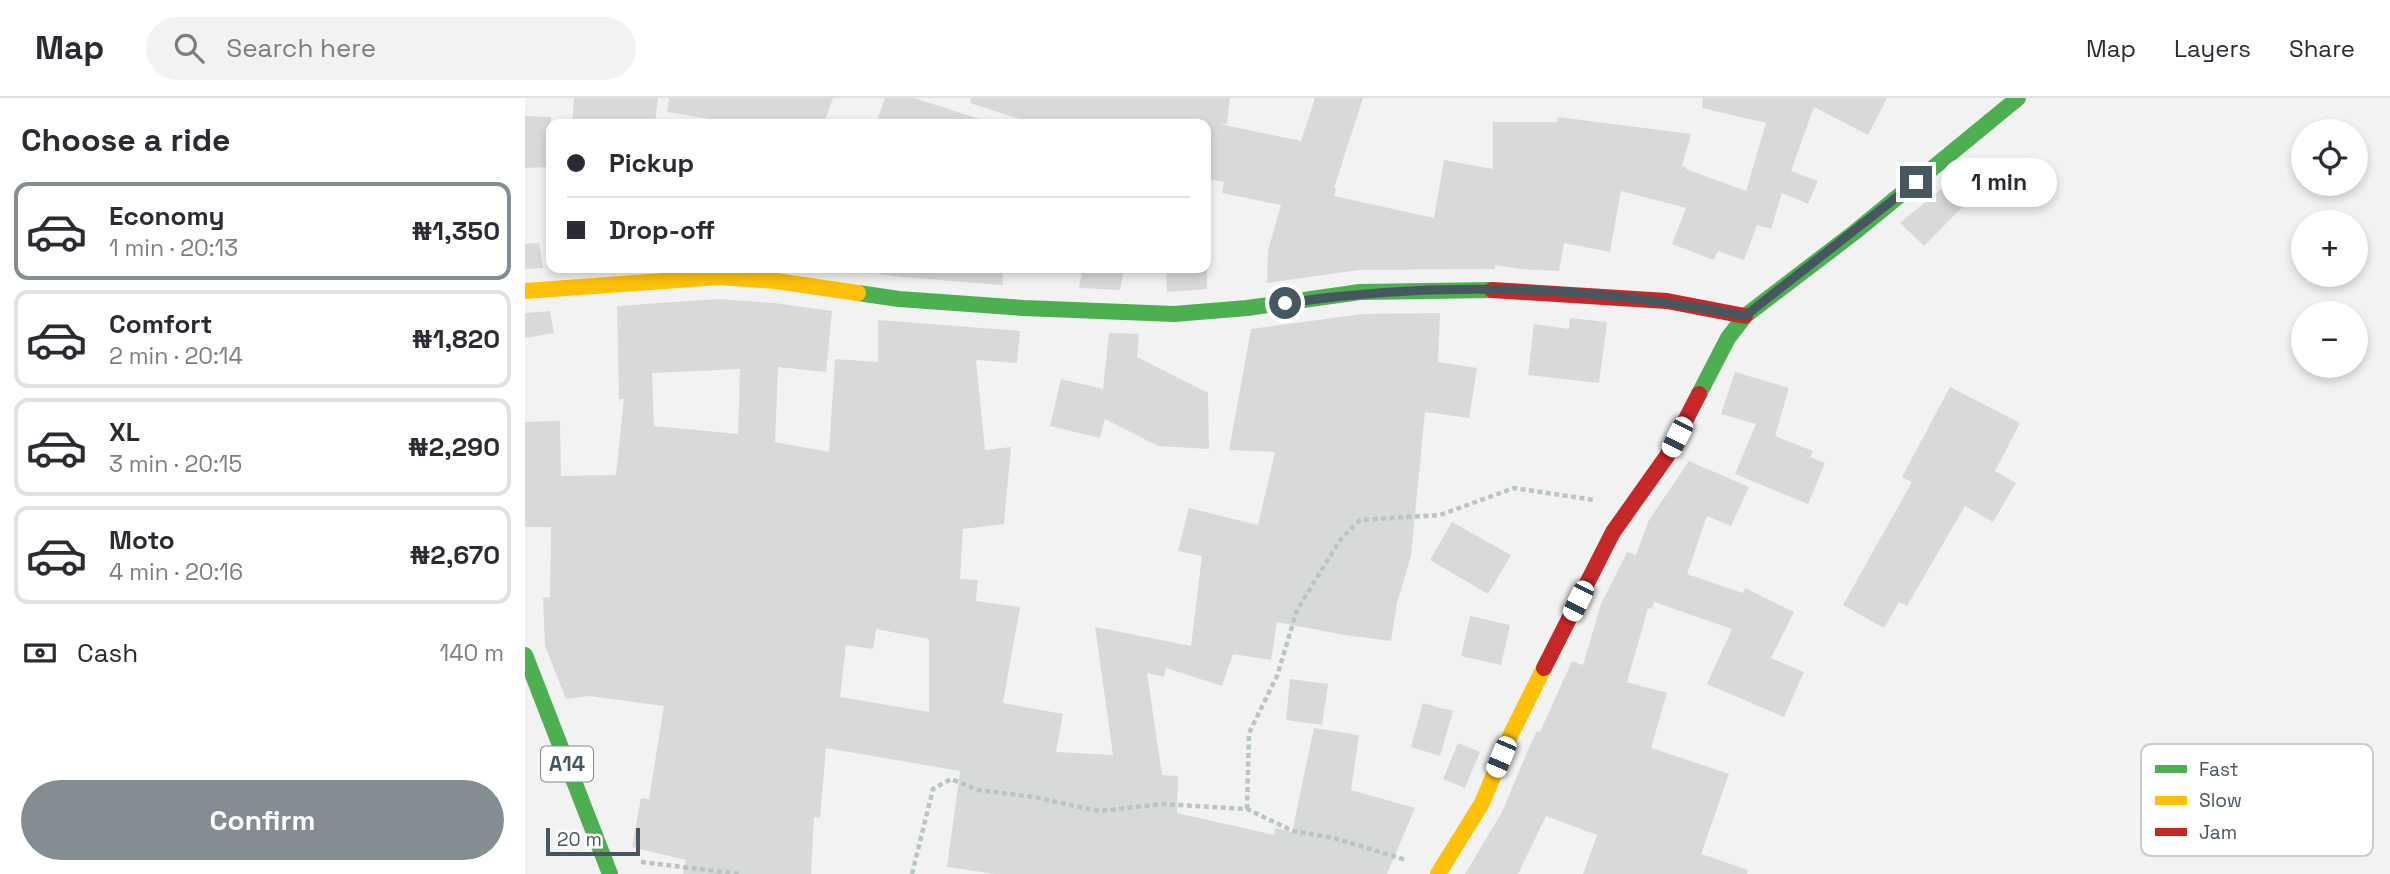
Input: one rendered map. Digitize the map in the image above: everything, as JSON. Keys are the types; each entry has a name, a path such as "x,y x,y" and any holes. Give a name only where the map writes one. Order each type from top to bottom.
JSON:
{"main road":[{"path":"1438,873 1482,803 1511,734 1589,577 1625,513 1667,456 1728,338 1745,316 1855,232 2018,98"},
{"path":"525,291 719,277 776,281 899,299 1024,308 1174,314 1247,308 1360,292 1484,290 1667,301 1745,316"},
{"name":"A14","path":"525,655 610,874"}],"path":[{"path":"1247,809 1249,733 1277,676 1297,610 1341,540 1360,520 1440,515 1514,488 1594,499 1625,513"},
{"path":"912,874 933,789 951,779 978,790 1034,797 1099,811 1162,804 1247,809 1293,831 1373,849 1438,873"},
{"path":"602,858 741,874"}],"building":[{"path":"574,98 658,98 656,119 572,119"},
{"path":"669,98 833,98 826,119 711,119 667,112"},
{"path":"885,98 914,98 980,119 878,119"},
{"path":"971,98 1230,98 1227,124 1220,124 1301,141 1315,98 1363,98 1334,188 1334,196 1434,218 1444,160 1493,169 1493,122 1557,122 1558,117 1691,134 1682,166 1746,191 1766,123 1702,108 1703,98 1887,98 1868,135 1814,107 1791,171 1818,181 1808,204 1782,193 1771,229 1757,225 1744,260 1718,251 1714,260 1672,244 1686,208 1621,191 1610,252 1564,243 1559,271 1495,265 1495,269 1359,270 1267,283 1268,250 1281,205 1222,193 1224,182 1211,180 1211,119 1020,119 970,103"},
{"path":"525,116 551,117 546,119 546,167 525,168"},
{"path":"1974,162 1991,178 1924,246 1900,223"},
{"path":"539,243 543,268 525,269 525,244"},
{"path":"1002,273 1003,285 901,277 879,274"},
{"path":"1082,273 1123,273 1120,290 1079,288"},
{"path":"1166,273 1207,273 1207,289 1167,292"},
{"path":"719,299 832,311 826,372 778,367 775,442 829,452 835,359 878,362 878,320 1020,331 1017,363 976,360 985,450 1011,447 1004,524 963,529 960,579 978,580 976,601 1020,607 1003,703 1063,714 1056,752 1113,755 1095,627 1191,646 1202,556 1178,551 1189,508 1258,525 1275,452 1229,450 1251,329 1362,314 1440,313 1438,362 1477,368 1469,418 1425,412 1411,556 1397,603 1391,641 1277,622 1271,660 1233,654 1222,686 1166,668 1164,677 1147,673 1162,775 1178,776 1177,813 1274,835 1275,828 1292,832 1314,728 1359,735 1351,790 1415,808 1387,874 995,874 947,867 960,771 826,748 820,818 814,817 811,874 683,874 686,860 632,847 641,798 649,799 664,706 589,696 566,699 545,646 543,598 550,597 551,527 525,527 525,422 560,421 561,476 616,475 624,399 619,399 617,306","holes":["740,369 738,434 654,426 652,373","876,629 929,639 929,712 840,697 846,645 873,649"]},
{"path":"550,311 554,333 525,338 525,313"},
{"path":"1570,318 1607,322 1599,383 1528,375 1534,324 1569,329"},
{"path":"1109,333 1139,334 1137,357 1208,393 1209,449 1158,446 1105,419 1100,438 1050,426 1061,379 1103,389"},
{"path":"1735,372 1789,388 1775,436 1813,451 1810,457 1825,463 1808,504 1735,474 1756,424 1721,414"},
{"path":"1950,387 2020,423 1995,471 2016,483 1993,522 1965,506 1907,606 1899,602 1884,628 1843,605 1912,482 1902,477"},
{"path":"1689,461 1749,487 1731,526 1707,516 1687,574 1743,593 1745,588 1794,612 1771,658 1804,672 1784,717 1707,684 1732,629 1654,602 1652,609 1648,608 1627,682 1667,693 1651,748 1729,774 1701,854 1748,870 1747,874 1583,874 1597,835 1546,816 1518,874 1465,874 1502,812 1531,743 1537,731 1540,732 1572,661 1583,665 1601,604 1627,552 1636,555 1649,520"},
{"path":"1452,522 1511,555 1488,594 1430,560"},
{"path":"1470,616 1510,625 1501,665 1461,656"},
{"path":"1290,679 1328,684 1322,725 1286,720"},
{"path":"1423,703 1453,711 1440,756 1411,747"},
{"path":"1458,743 1480,752 1465,788 1443,779"}],"traffic: fast":[{"path":"1699,394 1728,338 1745,316 1855,232 2018,98"},
{"path":"858,293 899,299 1024,308 1174,314 1247,308 1360,292 1492,290"},
{"path":"525,655 610,874"}],"traffic: slow":[{"path":"525,291 719,277 776,281 858,293"},
{"path":"1438,874 1482,803 1511,734 1544,668"}],"traffic: jam":[{"path":"1492,290 1667,301 1745,316"},
{"path":"1544,668 1613,532 1667,456 1699,394"}],"route":[{"path":"1285,303 1360,292 1484,290 1667,301 1745,316 1916,182"}]}
